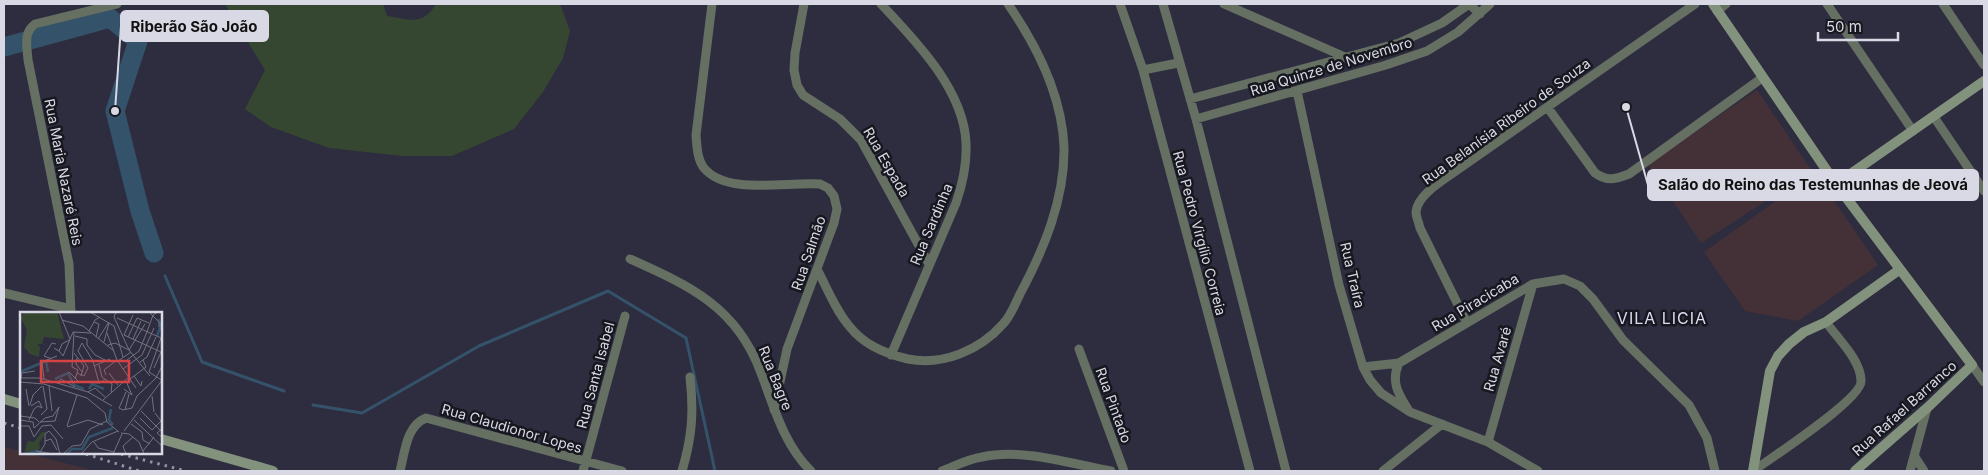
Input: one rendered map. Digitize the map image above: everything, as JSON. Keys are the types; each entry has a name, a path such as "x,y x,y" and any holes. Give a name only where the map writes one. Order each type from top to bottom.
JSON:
{"street":[{"name":"Rua Maria Nazaré Reis","path":"71,312 69,264 28,60 26,35 35,24 117,4"},
{"name":"Rua Salmão","path":"712,4 700,86 696,134 698,156 704,168 716,177 738,184 820,184 828,188 834,196 837,209 818,271 787,349 774,410"},
{"name":"Rua Espada","path":"804,4 795,53 794,70 797,85 803,95 840,119 861,140 929,264"},
{"name":"Rua Sardinha","path":"881,4 907,31 946,83 959,112 966,141 964,181 891,355"},
{"path":"818,271 850,328 866,343 891,355 916,360 947,358 969,351 986,340 1005,323 1031,274 1052,223 1063,178 1064,146 1057,105 1048,76 1034,44 1008,4"},
{"name":"Rua Pedro Virgílio Correia","path":"1120,4 1143,70 1250,471"},
{"path":"1224,4 1344,57"},
{"path":"1469,4 1480,14"},
{"name":"Rua Quinze de Novembro","path":"1190,99 1398,43 1420,35 1442,23 1469,4"},
{"name":"Rua Quinze de Novembro","path":"1196,120 1427,51 1458,32 1490,4"},
{"name":"Rua Belanísia Ribeiro de Souza","path":"1468,323 1420,228 1416,214 1418,205 1425,196 1460,168 1695,4"},
{"path":"1726,4 1715,7 1762,78 1836,184 1984,382"},
{"path":"1827,4 1913,131"},
{"path":"1943,4 1984,65"},
{"name":"Rua Pedro Virgílio Correia","path":"1165,5 1178,63 1196,120 1286,471"},
{"path":"1143,70 1178,63"},
{"path":"1548,108 1596,173 1604,179 1616,179 1629,174 1762,78"},
{"path":"1836,184 1984,81"},
{"name":"Rua Traíra","path":"1297,91 1339,285 1363,367 1380,393 1410,412 1488,442 1538,471"},
{"path":"1934,117 1984,192"},
{"name":"Rua Bagre","path":"630,259 681,282 710,300 730,317 749,346 761,371 774,410 795,452 811,471"},
{"path":"1753,471 1770,371 1778,356 1804,332 1826,322 1899,270"},
{"name":"Rua Piracicaba","path":"1363,367 1398,363 1533,284 1564,279 1580,286 1593,299 1623,340 1689,405 1707,438 1715,471"},
{"name":"Rua Avaré","path":"1488,442 1533,284"},
{"path":"4,293 71,312"},
{"name":"Rua Santa Isabel","path":"584,467 625,316"},
{"path":"1753,471 1851,399 1860,388 1861,381 1856,363 1826,322"},
{"name":"Rua Pintado","path":"1079,349 1124,471"},
{"path":"1398,363 1394,373 1395,384 1410,412"},
{"name":"Rua Rafael Barranco","path":"1855,471 1927,408 1972,365"},
{"path":"682,471 692,427 693,407 690,377"},
{"path":"4,399 20,404"},
{"path":"1910,471 1927,408"},
{"name":"Rua Claudionor Lopes","path":"400,471 411,432 416,422 426,418 584,467 622,471"},
{"path":"1383,471 1442,424"},
{"path":"162,439 273,471"},
{"path":"942,471 982,457 1000,455 1024,456 1111,471"},
{"path":"1915,458 1924,471"}],"shaded area":[{"path":"1757,90 1812,171 1701,243 1648,164"},
{"path":"1815,173 1878,265 1798,321 1745,311 1704,252"},
{"path":"4,447 20,451 20,455 34,455 95,471 4,471"}],"green space":[{"path":"225,4 383,4 387,16 415,20 426,16 436,4 560,4 570,31 563,58 543,92 514,129 452,156 403,156 329,148 271,127 245,109 265,70"}],"waterway":[{"path":"4,47 110,18 138,41 115,111 140,211 154,253"},
{"path":"165,276 202,362 284,391"},
{"path":"313,405 362,413 479,346 608,291 686,338 715,471"}],"railway":[{"path":"4,423 20,428"},
{"path":"89,455 139,471"},
{"path":"125,455 186,471"}],"place":[{"name":"Salão do Reino das Testemunhas de Jeová","path":"1626,107"},
{"name":"Riberão São João","path":"115,111"}],"district":[{"name":"VILA LICIA","path":"1662,318"}]}
